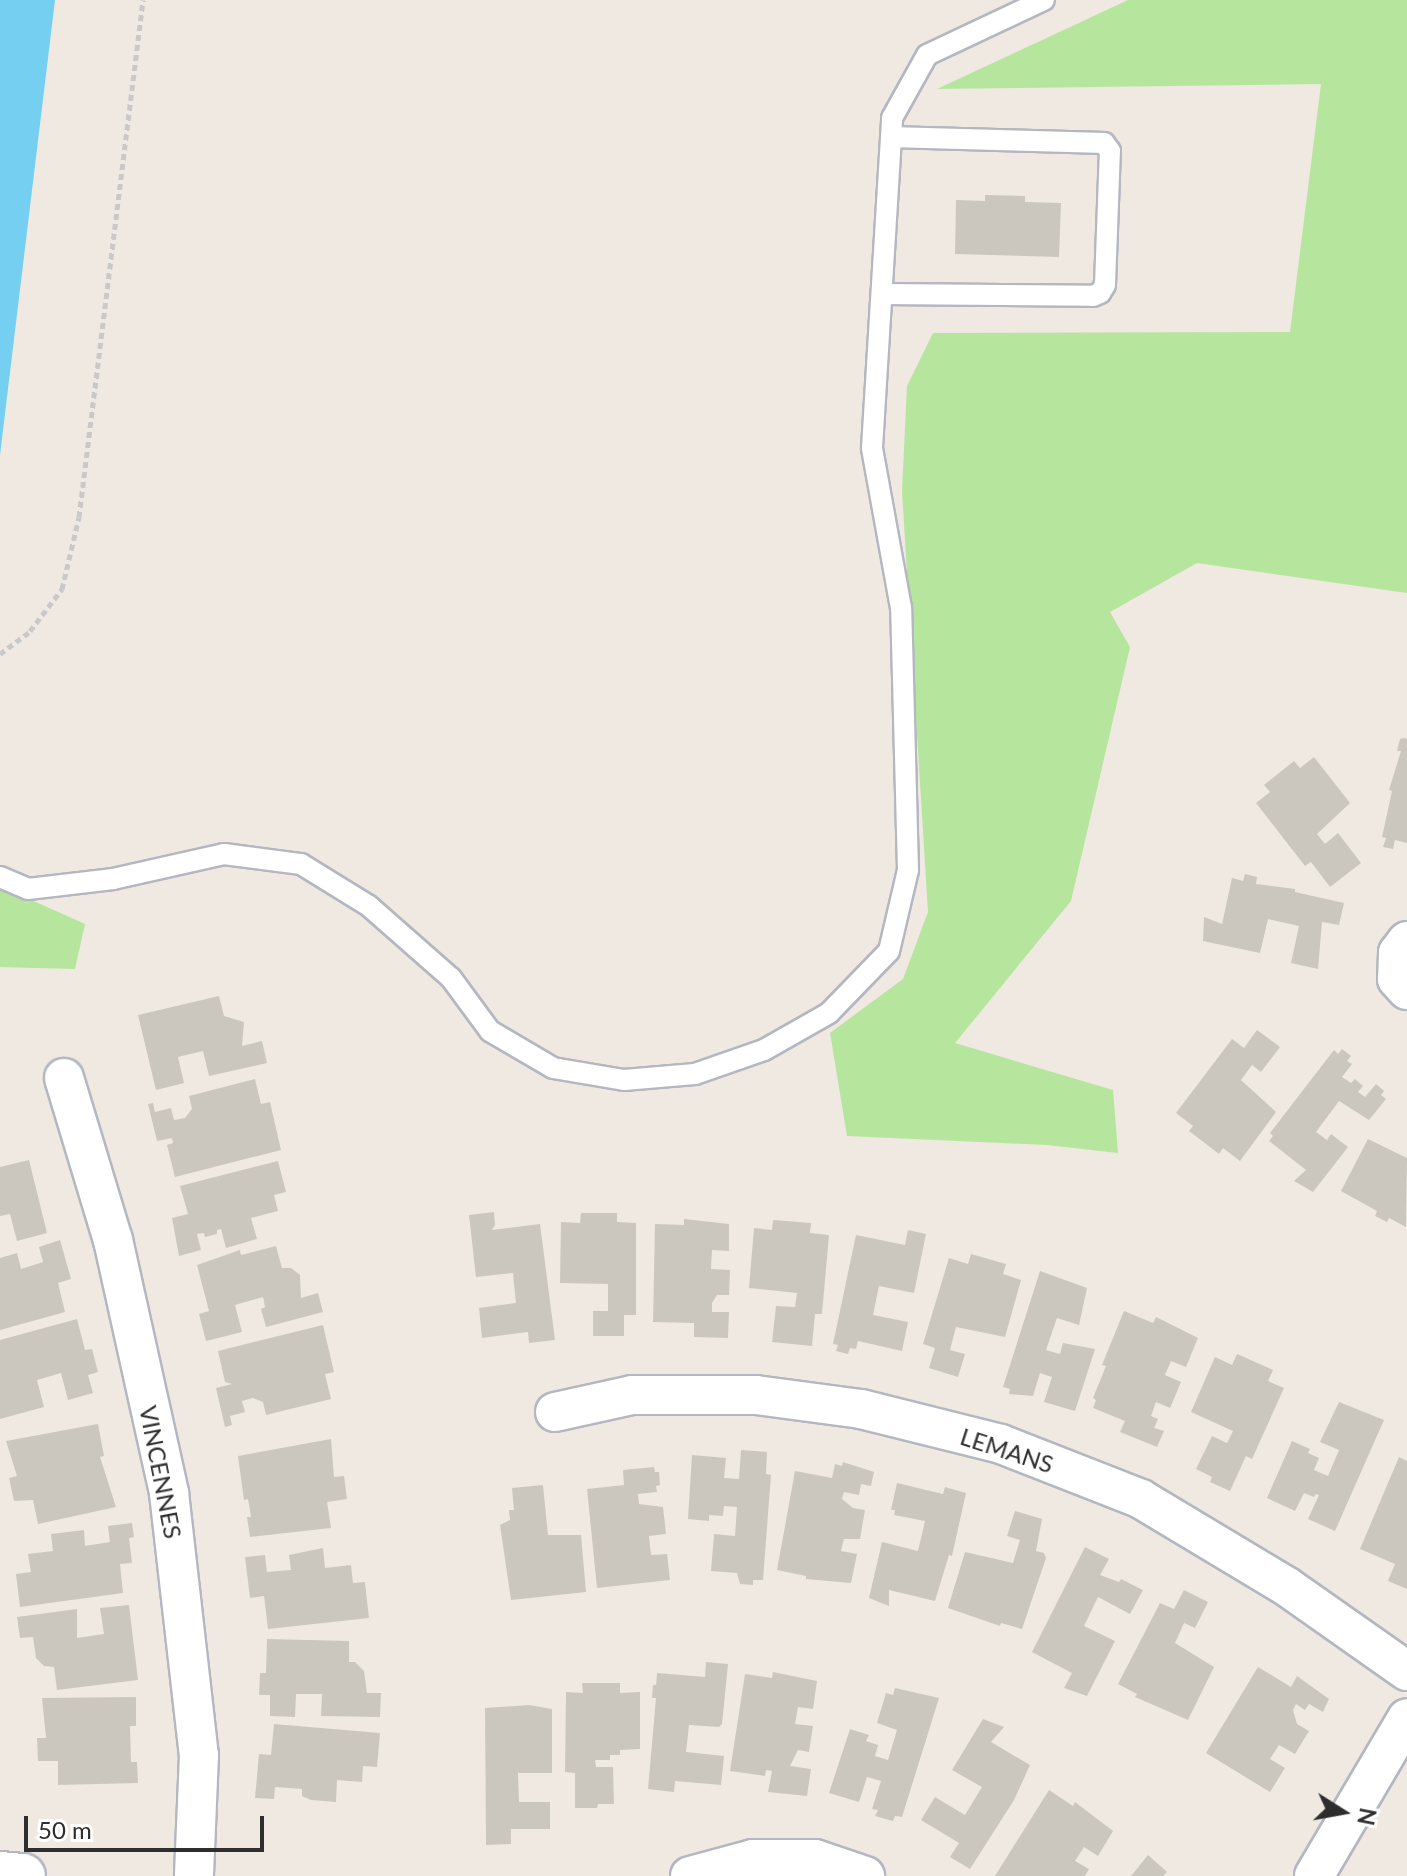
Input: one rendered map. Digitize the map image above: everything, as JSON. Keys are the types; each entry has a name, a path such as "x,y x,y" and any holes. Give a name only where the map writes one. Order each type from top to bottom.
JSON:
{"street":[{"path":"1407,941 1398,953 1397,979 1407,990"},
{"name":"VINCENNES","path":"64,1078 113,1240 169,1493 199,1755 194,1876"},
{"name":"LEMANS","path":"555,1412 632,1395 756,1395 861,1409 1001,1444 1141,1499 1286,1586 1407,1671"},
{"path":"1314,1876 1407,1718"},
{"path":"690,1876 753,1859 815,1859 865,1876"},
{"path":"0,1874 23,1876"}],"lane":[{"path":"0,877 28,889 113,879 224,854 301,864 369,906 451,978 490,1031 553,1068 624,1080 695,1074 764,1050 829,1013 889,951 908,870 901,608 872,448 892,118 927,55 1044,0"},
{"path":"882,294 1093,296 1105,285 1110,151 1104,143 891,137"}],"path":[{"path":"0,654 30,631 62,589 79,517 143,0"}],"green space":[{"path":"1128,0 1407,0 1407,593 1197,563 1110,612 1130,647 1071,901 955,1043 1113,1090 1118,1153 1047,1145 847,1136 830,1033 903,979 928,912 902,491 907,386 933,333 1290,332 1321,84 937,89"},
{"path":"0,886 85,924 75,969 0,967"}],"water":[{"path":"0,0 55,0 0,455"}],"building":[{"path":"985,195 1025,196 1025,202 1061,203 1059,257 955,254 956,200 985,201"},
{"path":"1400,739 1407,739 1407,843 1395,840 1393,849 1383,847 1386,838 1382,837 1392,791 1389,790 1401,751 1397,751"},
{"path":"1314,757 1350,803 1317,834 1325,844 1338,833 1361,863 1330,887 1311,862 1305,866 1256,803 1270,792 1264,785 1294,761 1300,768"},
{"path":"1245,874 1257,877 1256,884 1295,889 1295,892 1344,903 1339,925 1322,922 1318,969 1291,963 1299,926 1268,919 1260,953 1203,941 1204,917 1222,924 1232,878 1243,881"},
{"path":"219,996 224,1016 244,1022 242,1046 262,1041 267,1063 209,1076 203,1051 178,1057 184,1083 156,1090 138,1015"},
{"path":"1257,1030 1280,1047 1261,1072 1252,1065 1241,1080 1276,1112 1240,1161 1223,1148 1219,1154 1189,1131 1193,1126 1176,1113 1232,1039 1244,1048"},
{"path":"1342,1049 1351,1056 1347,1061 1352,1064 1342,1077 1351,1083 1355,1079 1363,1086 1358,1092 1365,1097 1376,1084 1384,1091 1381,1095 1386,1099 1369,1120 1339,1101 1316,1132 1327,1140 1331,1134 1348,1147 1313,1192 1294,1181 1306,1170 1269,1141 1273,1136 1270,1133 1334,1050 1338,1054"},
{"path":"255,1079 261,1104 270,1102 281,1150 175,1177 167,1145 173,1143 172,1138 157,1141 148,1104 153,1103 155,1112 171,1108 174,1120 185,1118 192,1109 189,1096"},
{"path":"1368,1139 1407,1158 1406,1227 1389,1218 1387,1222 1375,1216 1377,1211 1341,1191"},
{"path":"29,1160 47,1233 17,1241 10,1214 0,1216 0,1167"},
{"path":"278,1161 286,1192 274,1195 278,1211 251,1218 257,1239 226,1248 221,1229 217,1230 217,1234 205,1237 204,1233 197,1234 201,1250 179,1256 172,1218 188,1214 180,1186"},
{"path":"494,1212 495,1225 492,1230 540,1224 555,1340 529,1343 528,1332 482,1338 479,1308 516,1303 513,1273 476,1277 469,1215"},
{"path":"581,1213 617,1213 617,1222 636,1223 636,1315 624,1315 624,1336 593,1336 593,1311 608,1311 608,1284 560,1283 561,1222 580,1223"},
{"path":"684,1219 729,1224 729,1251 712,1250 711,1269 730,1270 729,1295 717,1295 712,1303 712,1312 729,1312 728,1338 694,1337 694,1323 653,1322 655,1224 684,1225"},
{"path":"773,1220 811,1223 810,1233 829,1235 822,1314 815,1314 812,1346 772,1342 776,1306 795,1307 797,1293 749,1288 754,1228 772,1230"},
{"path":"908,1230 926,1234 914,1293 879,1286 873,1315 908,1322 902,1351 858,1341 856,1349 850,1348 848,1354 836,1351 838,1345 833,1344 856,1235 905,1245"},
{"path":"60,1240 71,1279 58,1283 65,1312 0,1330 0,1258 17,1253 21,1269 43,1262 39,1247"},
{"path":"276,1246 282,1268 291,1268 300,1275 301,1298 318,1293 323,1312 266,1327 261,1309 265,1307 263,1297 235,1305 242,1332 206,1341 199,1314 209,1311 197,1265 240,1250 241,1255"},
{"path":"971,1254 1006,1264 1003,1274 1021,1280 1005,1337 956,1327 950,1350 965,1354 958,1377 929,1368 935,1348 923,1344 949,1258 968,1264"},
{"path":"1040,1271 1087,1288 1079,1325 1057,1318 1046,1350 1060,1354 1063,1343 1095,1349 1075,1411 1044,1402 1052,1377 1040,1373 1033,1396 1009,1394 1010,1389 1003,1387"},
{"path":"1124,1311 1153,1323 1156,1317 1198,1338 1186,1367 1171,1361 1165,1375 1181,1382 1170,1408 1156,1402 1151,1416 1158,1419 1154,1428 1164,1431 1157,1447 1120,1432 1125,1421 1093,1408 1096,1400 1093,1398 1106,1366 1102,1365"},
{"path":"77,1319 85,1350 92,1349 98,1372 88,1375 93,1393 68,1400 61,1373 37,1380 44,1407 0,1419 0,1340"},
{"path":"323,1325 334,1372 325,1374 331,1399 266,1415 263,1402 253,1398 242,1401 245,1412 230,1416 232,1425 225,1427 216,1388 232,1384 225,1382 218,1351"},
{"path":"1237,1354 1273,1370 1268,1381 1284,1388 1252,1459 1246,1456 1230,1491 1210,1482 1212,1477 1196,1469 1212,1436 1227,1443 1233,1431 1191,1412 1215,1357 1232,1365"},
{"path":"1339,1402 1384,1420 1335,1531 1308,1519 1319,1495 1314,1497 1304,1493 1295,1511 1267,1498 1292,1441 1310,1449 1308,1453 1319,1458 1314,1470 1328,1476 1339,1450 1320,1442"},
{"path":"98,1424 104,1456 100,1457 116,1507 38,1524 33,1500 14,1501 9,1478 17,1476 6,1441"},
{"path":"331,1439 334,1477 344,1476 347,1499 327,1502 331,1528 250,1537 247,1517 251,1517 248,1499 244,1500 238,1456"},
{"path":"741,1450 767,1452 766,1474 771,1475 763,1580 753,1580 753,1585 740,1584 737,1573 711,1571 714,1534 735,1536 737,1507 724,1506 723,1516 709,1515 709,1521 688,1519 692,1455 726,1458 724,1478 739,1479"},
{"path":"1399,1457 1407,1461 1407,1589 1388,1581 1395,1564 1360,1549"},
{"path":"843,1462 874,1472 871,1486 861,1484 859,1495 844,1492 842,1499 853,1508 865,1510 860,1539 844,1539 841,1551 857,1554 851,1583 806,1579 806,1576 777,1570 795,1471 832,1478 835,1464 842,1466"},
{"path":"654,1467 655,1472 659,1472 660,1485 656,1486 657,1492 638,1494 639,1504 663,1507 666,1534 649,1536 651,1555 667,1554 670,1580 597,1588 587,1489 624,1485 623,1470"},
{"path":"897,1483 943,1494 945,1487 966,1493 952,1556 949,1555 935,1601 889,1590 889,1606 869,1598 882,1542 918,1551 925,1521 894,1515 895,1510 891,1510"},
{"path":"543,1485 548,1535 581,1535 586,1592 511,1600 500,1525 510,1520 509,1510 514,1510 512,1488"},
{"path":"1015,1511 1042,1519 1036,1551 1044,1553 1046,1558 1022,1629 1001,1623 1000,1626 948,1608 965,1552 1013,1563 1020,1540 1007,1536"},
{"path":"132,1523 134,1537 129,1538 132,1563 120,1564 123,1593 20,1607 16,1574 31,1572 28,1554 53,1551 51,1534 84,1530 85,1546 110,1542 108,1526"},
{"path":"1085,1547 1109,1559 1100,1575 1119,1582 1121,1579 1143,1590 1130,1614 1098,1597 1084,1626 1115,1641 1087,1696 1064,1688 1072,1673 1032,1652"},
{"path":"323,1548 325,1568 351,1565 353,1583 365,1582 369,1618 268,1629 264,1596 250,1598 245,1557 265,1555 267,1572 291,1570 289,1555"},
{"path":"1184,1590 1208,1602 1195,1628 1184,1623 1175,1643 1214,1667 1188,1720 1135,1697 1137,1694 1118,1684 1160,1603 1174,1609"},
{"path":"129,1605 138,1680 57,1690 54,1667 44,1666 36,1658 33,1637 20,1638 17,1617 77,1609 77,1638 104,1634 100,1608"},
{"path":"267,1639 349,1641 349,1662 355,1662 364,1671 367,1693 381,1693 380,1717 321,1716 322,1694 296,1694 295,1717 270,1716 270,1695 259,1695 260,1673 266,1673"},
{"path":"706,1662 728,1664 722,1724 719,1727 689,1725 686,1752 724,1756 721,1785 675,1781 674,1792 648,1789 656,1698 652,1698 653,1685 656,1685 657,1673 705,1677"},
{"path":"1258,1667 1291,1687 1297,1676 1329,1699 1323,1712 1309,1704 1305,1710 1296,1704 1293,1710 1297,1724 1309,1731 1295,1754 1279,1745 1270,1759 1285,1768 1270,1792 1206,1753"},
{"path":"773,1672 817,1681 813,1709 798,1707 795,1724 813,1726 809,1752 798,1750 790,1766 811,1769 807,1796 768,1792 772,1771 766,1770 765,1776 730,1771 745,1674 772,1678"},
{"path":"582,1683 620,1683 620,1693 640,1692 640,1749 620,1750 620,1755 610,1755 610,1760 595,1760 596,1767 613,1767 614,1804 598,1804 597,1808 575,1808 575,1773 565,1772 566,1692 583,1693"},
{"path":"895,1688 939,1698 902,1817 895,1816 893,1821 875,1816 878,1810 872,1809 881,1781 867,1777 859,1802 829,1793 850,1729 869,1735 866,1741 878,1745 875,1756 888,1760 897,1730 877,1723 886,1693 893,1695"},
{"path":"136,1697 136,1726 130,1726 131,1762 137,1762 138,1783 58,1785 58,1761 38,1761 37,1738 46,1738 42,1698"},
{"path":"529,1705 552,1709 552,1773 518,1773 519,1802 550,1802 550,1829 511,1829 511,1844 486,1845 485,1708"},
{"path":"983,1719 1004,1727 991,1742 1030,1765 1014,1800 970,1869 950,1857 959,1843 921,1820 935,1797 965,1815 982,1787 952,1770"},
{"path":"274,1724 380,1733 377,1767 363,1766 362,1782 337,1780 336,1802 311,1800 302,1796 302,1789 275,1787 274,1799 255,1798 259,1754 271,1755"},
{"path":"1049,1790 1073,1806 1075,1802 1113,1831 1098,1856 1084,1847 1075,1861 1089,1869 1085,1876 995,1876"},
{"path":"1148,1855 1167,1872 1163,1876 1131,1876"}]}
